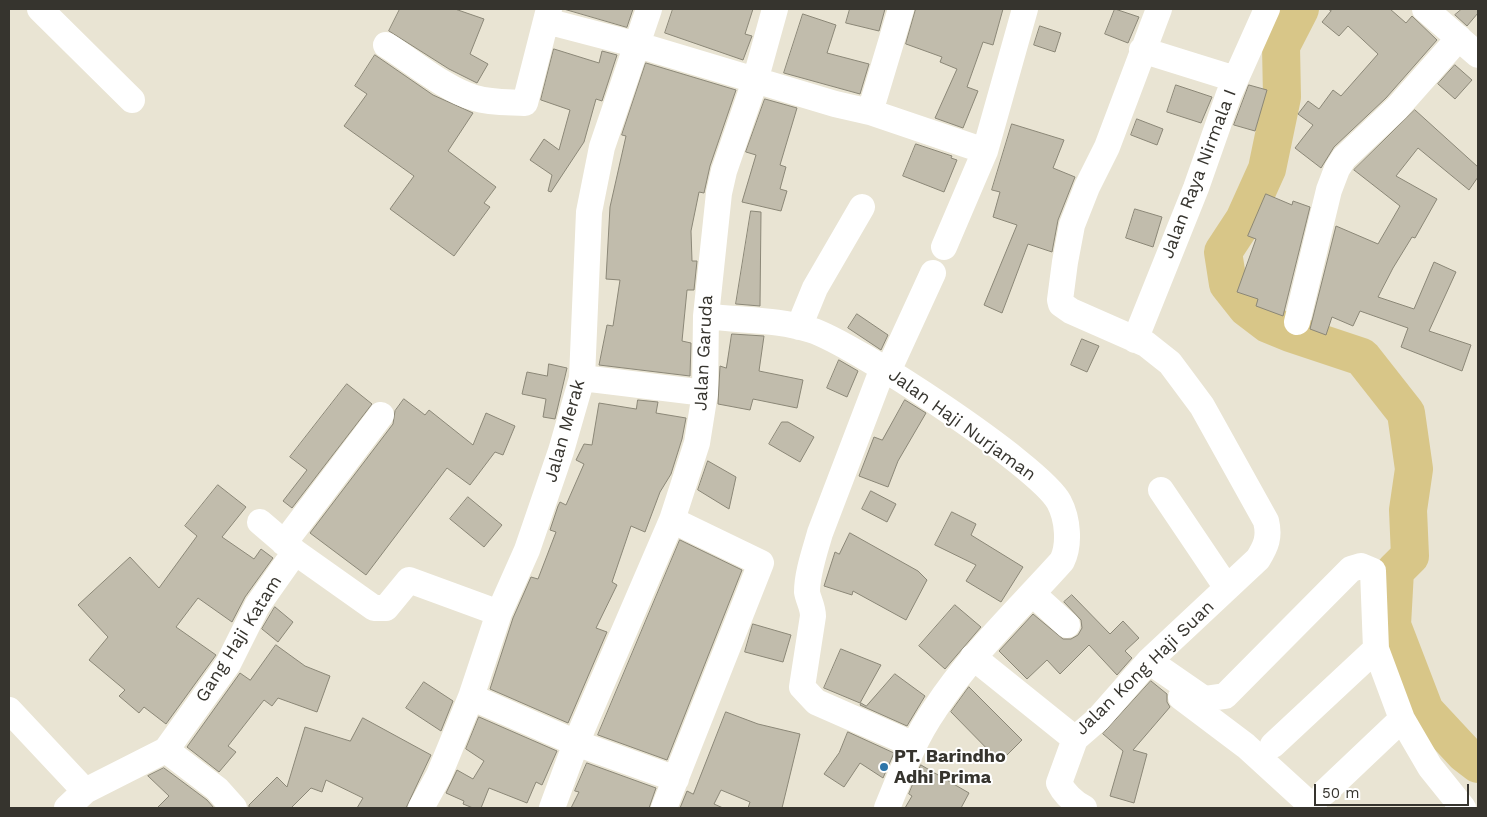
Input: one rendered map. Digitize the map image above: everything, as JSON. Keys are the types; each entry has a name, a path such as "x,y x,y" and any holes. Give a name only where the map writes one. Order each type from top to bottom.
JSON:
{"street":[{"path":"40,9 132,100"},
{"name":"Jalan Merak","path":"421,808 439,775 471,697 498,613 527,550 562,451 582,378 589,212 602,147 649,9"},
{"name":"Jalan Garuda","path":"552,808 576,743 672,520 697,443 705,393 706,316 719,193 724,170 755,81 776,9"},
{"path":"870,112 901,9"},
{"path":"944,247 985,151 1025,9"},
{"path":"1134,340 1071,311 1061,304 1060,300 1072,224 1087,187 1107,147 1159,9"},
{"name":"Jalan Raya Nirmala I","path":"1134,340 1196,188 1235,79 1267,9"},
{"path":"1297,322 1329,190 1337,169 1344,158 1397,108 1469,46 1425,9"},
{"path":"386,45 472,98 487,101 525,102 547,15 755,81 870,112 985,151"},
{"path":"1142,50 1235,79"},
{"path":"799,327 815,288 862,207"},
{"path":"914,745 816,702 802,687 805,657 813,616 812,606 807,595 813,558 820,533 885,370 933,273"},
{"name":"Jalan Haji Nurjaman","path":"706,316 813,330 885,370 1014,458 1044,485 1059,502 1067,535 1067,552 1062,561 974,656 934,710 914,745 887,808"},
{"name":"Jalan Kong Haji Suan","path":"974,656 1075,739 1098,719 1145,665 1258,559 1265,548 1269,533 1266,521 1202,406 1170,363 1146,344 1134,340"},
{"path":"582,378 705,393"},
{"name":"Gang Haji Katam","path":"166,750 228,664 289,548 381,415"},
{"path":"1161,490 1227,588"},
{"path":"664,808 761,563 672,520"},
{"path":"260,522 289,548 374,608 386,608 409,580 498,613"},
{"path":"1145,665 1204,699 1225,696 1351,570 1361,566 1373,571 1376,649 1402,719 1430,767 1463,808"},
{"path":"1033,594 1067,625"},
{"path":"1274,745 1376,649"},
{"path":"1145,665 1320,800 1402,719"},
{"path":"471,697 576,743 676,779"},
{"path":"9,710 76,800 166,750 217,789 234,808"},
{"path":"1075,739 1059,783 1063,791 1075,803 1084,808"}],"building":[{"path":"400,9 455,9 484,19 470,54 488,64 477,83 449,69 389,31"},
{"path":"564,9 633,9 627,27"},
{"path":"673,9 753,9 745,34 752,36 743,60 665,33"},
{"path":"850,9 885,9 879,31 846,23"},
{"path":"916,9 1003,9 993,45 983,42 967,87 978,91 963,128 935,118 957,69 940,62 942,57 906,44"},
{"path":"1115,9 1139,17 1128,43 1105,34"},
{"path":"1328,9 1390,9 1406,23 1412,16 1437,40 1386,98 1334,147 1321,168 1295,148 1313,125 1298,114 1308,101 1319,109 1333,90 1341,96 1378,54 1348,26 1339,36 1322,22 1331,11"},
{"path":"1462,9 1478,9 1478,13 1467,26 1455,15"},
{"path":"803,14 836,25 827,53 869,64 860,94 784,73"},
{"path":"1040,26 1061,33 1055,52 1034,45"},
{"path":"554,49 599,63 602,51 617,55 602,101 596,99 584,142 551,192 548,191 552,175 530,160 544,139 559,150 570,110 541,100"},
{"path":"375,55 433,95 473,113 448,151 496,187 484,203 490,207 454,256 390,209 414,176 344,126 367,94 355,86"},
{"path":"646,63 736,90 710,166 704,193 699,192 691,231 692,261 697,261 694,290 687,290 682,341 691,343 690,376 599,365 607,325 613,326 620,280 606,279 610,207 626,136 622,135"},
{"path":"1455,65 1472,80 1455,99 1438,84"},
{"path":"1176,85 1212,97 1201,123 1167,112"},
{"path":"1249,85 1267,90 1255,131 1234,125"},
{"path":"765,99 797,108 780,165 786,167 780,189 787,191 781,211 742,202 756,155 746,152"},
{"path":"1415,110 1478,167 1478,177 1469,190 1418,148 1396,176 1437,199 1415,238 1412,237 1393,268 1378,297 1414,309 1434,262 1456,272 1429,331 1471,345 1462,371 1401,347 1408,328 1360,311 1353,326 1332,317 1326,335 1310,329 1336,226 1378,244 1400,206 1354,170"},
{"path":"1137,119 1163,129 1157,145 1131,135"},
{"path":"1012,124 1064,140 1053,168 1075,177 1058,220 1052,252 1028,244 1002,313 984,305 1017,225 993,217 1000,192 992,190"},
{"path":"916,144 952,156 951,158 957,160 944,192 903,176"},
{"path":"1266,194 1292,205 1293,201 1310,207 1283,316 1256,306 1258,299 1237,292 1256,239 1248,236"},
{"path":"1135,209 1162,217 1153,247 1126,238"},
{"path":"751,211 761,212 760,306 736,304"},
{"path":"857,314 888,335 881,350 848,328"},
{"path":"732,334 764,336 759,371 803,380 797,408 753,399 750,410 718,404 720,366 726,368"},
{"path":"1082,339 1099,346 1087,372 1071,365"},
{"path":"839,360 858,371 847,397 827,388"},
{"path":"549,364 567,368 555,419 543,417 546,399 522,394 527,372 547,376"},
{"path":"347,384 372,404 292,508 283,501 307,470 290,457"},
{"path":"404,399 425,415 429,410 473,445 486,413 515,426 503,455 495,452 470,485 447,468 366,575 310,533 393,424 395,411"},
{"path":"638,400 658,402 656,413 686,418 682,439 671,474 660,492 645,532 631,526 612,582 617,585 596,628 607,632 568,723 490,689 513,618 531,577 538,579 556,532 550,530 558,506 560,502 566,505 584,464 576,460 584,444 592,445 599,403 636,409"},
{"path":"905,400 926,413 898,461 888,487 859,476 874,437 882,440"},
{"path":"782,422 788,422 814,437 800,462 769,444"},
{"path":"708,461 736,477 729,509 698,490"},
{"path":"218,485 246,507 222,537 254,559 261,549 273,558 245,597 232,622 198,598 176,627 216,655 166,724 144,707 139,713 119,696 125,690 89,660 108,637 78,605 130,557 159,588 197,536 185,526"},
{"path":"871,491 896,504 887,522 862,509"},
{"path":"468,497 502,525 484,547 450,519"},
{"path":"952,512 976,524 971,535 1023,567 1001,602 966,581 976,565 935,545"},
{"path":"850,533 918,571 927,580 906,620 853,591 852,595 824,586 835,552 839,554"},
{"path":"680,540 742,570 667,760 598,735"},
{"path":"1072,595 1110,634 1123,621 1139,638 1125,651 1132,658 1117,675 1089,645 1060,674 1047,660 1027,679 999,651 1033,614 1063,639 1071,639 1078,635 1082,628 1081,620 1064,602"},
{"path":"955,605 981,627 945,669 919,646"},
{"path":"275,607 293,622 278,642 262,629"},
{"path":"753,624 791,635 783,662 745,652"},
{"path":"276,645 305,666 330,676 317,712 278,698 272,706 264,700 228,746 236,752 219,772 187,747 240,673 250,680"},
{"path":"841,649 881,665 860,703 824,688"},
{"path":"895,674 925,696 907,726 860,705 861,703 866,706"},
{"path":"1151,681 1167,694 1167,702 1170,707 1133,750 1147,754 1134,803 1110,796 1123,751 1103,734"},
{"path":"424,682 453,701 441,731 406,708"},
{"path":"969,687 1022,740 1000,762 951,712"},
{"path":"726,712 758,724 800,734 782,808 748,808 750,802 721,790 714,804 723,808 680,808 687,791 693,794"},
{"path":"479,717 557,751 542,785 536,782 527,803 489,788 481,808 473,808 463,804 464,801 446,793 457,770 473,779 484,761 466,749"},
{"path":"363,718 431,755 406,808 357,808 363,798 326,780 322,792 311,788 291,808 249,808 249,805 277,777 287,787 305,727 350,741"},
{"path":"848,732 894,753 883,778 860,763 844,787 824,774 839,753"},
{"path":"587,763 656,788 649,808 571,808 579,792 575,791"},
{"path":"921,765 969,793 961,808 905,808 912,796 909,794"},
{"path":"164,768 207,800 214,808 157,808 169,796 148,776"}],"waterway":[{"path":"1300,9 1281,46 1282,97 1267,169 1244,220 1223,252 1228,284 1247,308 1268,324 1362,357 1406,413 1414,469 1408,510 1410,556 1395,571 1392,625 1425,711 1465,754 1478,764"}],"place":[{"name":"PT. Barindho Adhi Prima","path":"884,767"}]}
